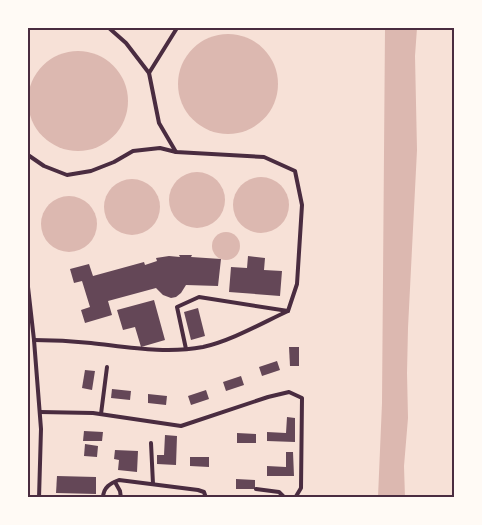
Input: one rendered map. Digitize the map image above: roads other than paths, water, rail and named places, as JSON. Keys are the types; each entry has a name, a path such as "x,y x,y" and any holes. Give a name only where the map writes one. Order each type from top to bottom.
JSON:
{"lane":[{"path":"109,28 126,43 149,73 160,123 176,152"},
{"path":"149,73 177,28"},
{"path":"28,155 44,166 67,175 91,171 114,162 133,151 160,148 176,152 264,157 294,171 302,205 297,284 288,311 238,334 204,346 186,349 142,350 92,343 34,340"},
{"path":"28,287 41,429 39,498"},
{"path":"186,349 177,307 199,298 288,311"},
{"path":"101,414 107,367"},
{"path":"40,412 101,414 181,426 268,397 290,392 302,398 301,488 295,498"},
{"path":"151,442 153,484"},
{"path":"103,498 103,494 109,484 119,480 198,490 204,492 206,498"},
{"path":"115,482 120,491 121,498"},
{"path":"256,489 279,492 285,498"}]}
